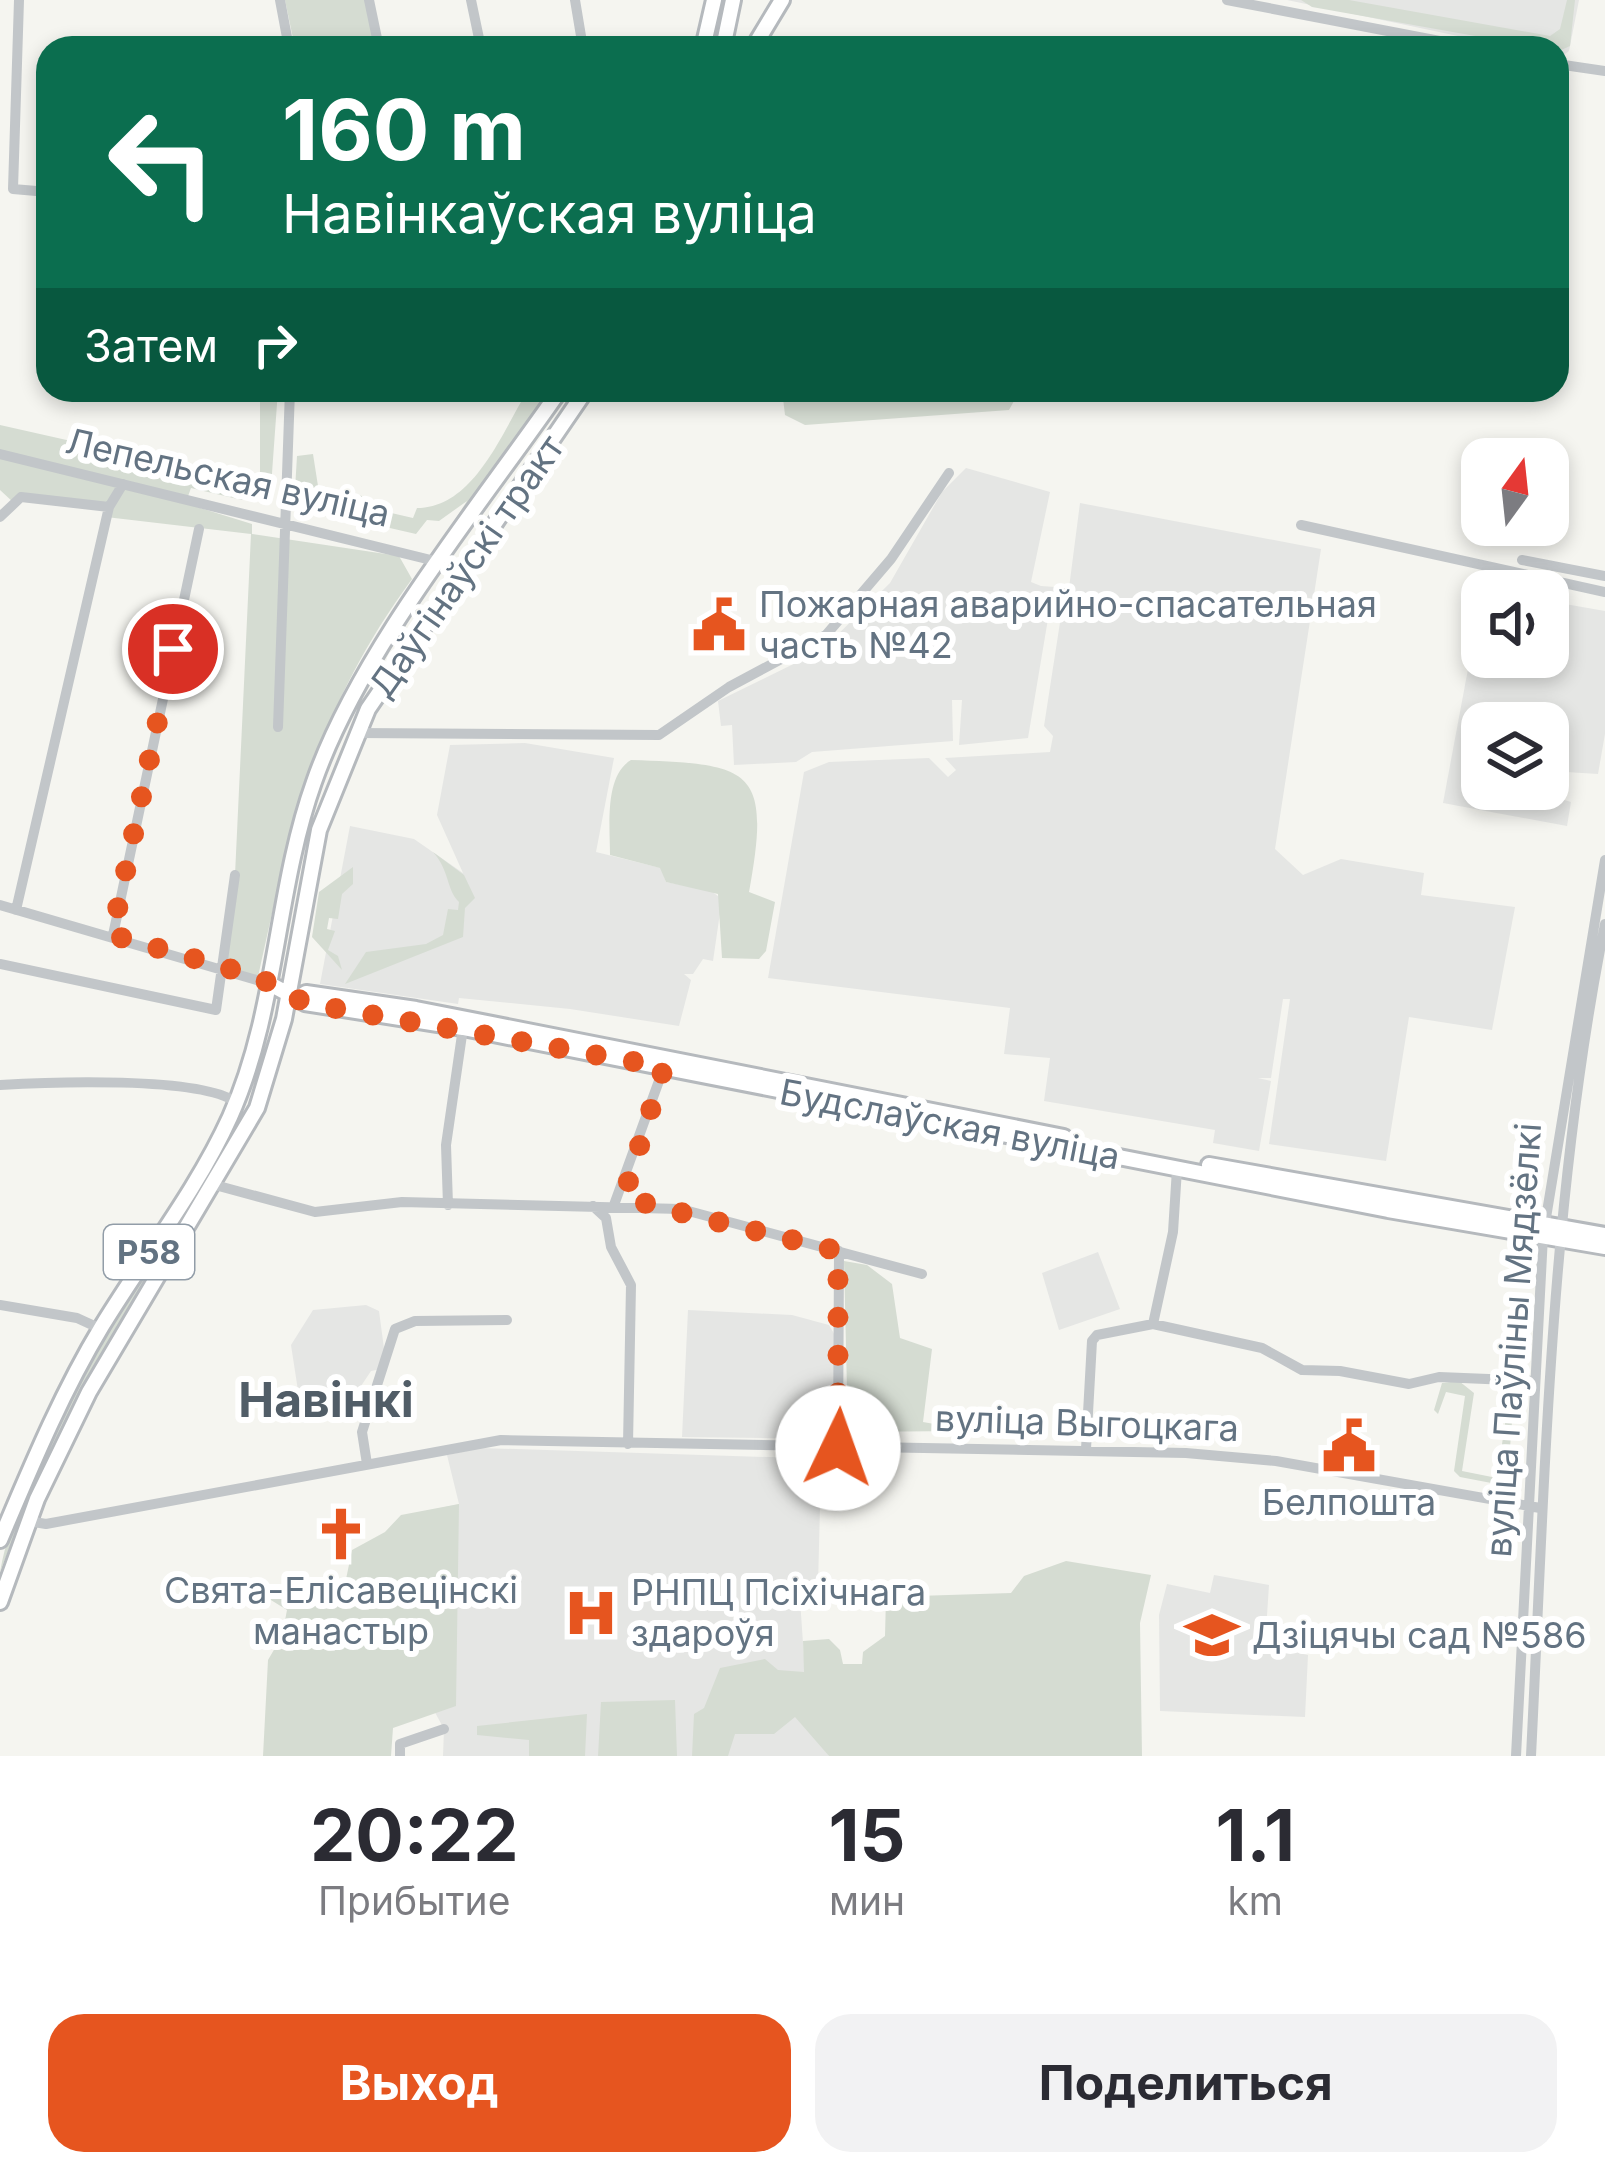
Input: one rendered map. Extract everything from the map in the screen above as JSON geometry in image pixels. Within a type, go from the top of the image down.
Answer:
[{"type":"main road","points":[[706,36],[714,0]]},
{"type":"main road","points":[[726,36],[734,0]]},
{"type":"main road","points":[[760,36],[782,0]]},
{"type":"main road","name":"Даўгінаўскі тракт","points":[[0,1540],[49,1424],[101,1329],[207,1160],[236,1102],[270,984],[292,865],[329,740],[377,654],[552,402]]},
{"type":"main road","name":"Даўгінаўскі тракт","points":[[0,1602],[28,1521],[97,1378],[257,1108],[293,996],[319,830],[356,733],[405,647],[578,402]]},
{"type":"main road","points":[[440,563],[459,575]]},
{"type":"main road","points":[[292,865],[313,869]]},
{"type":"main road","points":[[270,984],[293,996]]},
{"type":"main road","name":"Будслаўская вуліца","points":[[293,996],[306,993],[416,1009],[1552,1231],[1605,1246]]},
{"type":"main road","name":"Будслаўская вуліца","points":[[293,996],[1178,1169],[1552,1231],[1605,1235]]},
{"type":"street","points":[[19,0],[13,189],[36,191]]},
{"type":"street","points":[[280,0],[288,36]]},
{"type":"street","points":[[368,0],[376,36]]},
{"type":"street","points":[[471,0],[479,36]]},
{"type":"street","points":[[574,0],[582,36]]},
{"type":"street","points":[[1227,0],[1414,36]]},
{"type":"street","points":[[1569,67],[1605,75]]},
{"type":"street","points":[[278,727],[290,402]]},
{"type":"street","name":"Лепельская вуліца","points":[[0,454],[285,520],[440,563]]},
{"type":"street","points":[[356,733],[659,735],[729,687],[826,635],[891,559],[949,473]]},
{"type":"street","points":[[16,910],[109,506],[123,484]]},
{"type":"street","points":[[0,518],[21,497],[109,506]]},
{"type":"street","points":[[1301,525],[1605,592]]},
{"type":"street","points":[[112,935],[199,529]]},
{"type":"street","points":[[1522,560],[1605,576]]},
{"type":"street","name":"вуліца Паўліны Мядзёлкі","points":[[1531,1756],[1535,1381],[1605,860]]},
{"type":"street","points":[[0,964],[216,1010],[235,875]]},
{"type":"street","points":[[0,905],[270,984]]},
{"type":"street","name":"вуліца Паўліны Мядзёлкі","points":[[1516,1756],[1552,1231],[1605,924]]},
{"type":"street","points":[[448,1205],[446,1144],[463,1028]]},
{"type":"street","points":[[606,1218],[622,1191],[664,1067]]},
{"type":"street","points":[[0,1085],[109,1081],[217,1095],[236,1102]]},
{"type":"street","points":[[1153,1324],[1173,1232],[1178,1169]]},
{"type":"street","points":[[214,1185],[315,1211],[376,1203],[637,1204],[681,1209],[922,1274]]},
{"type":"street","points":[[622,1191],[637,1204]]},
{"type":"street","points":[[593,1206],[606,1218],[611,1247],[631,1285],[628,1444]]},
{"type":"street","points":[[838,1251],[838,1448]]},
{"type":"street","points":[[0,1305],[77,1318],[101,1329]]},
{"type":"street","points":[[367,1464],[362,1432],[395,1329],[415,1321],[507,1320]]},
{"type":"street","points":[[1086,1449],[1092,1341],[1104,1333],[1153,1324],[1262,1348],[1302,1370],[1340,1371],[1408,1384],[1439,1377],[1535,1381]]},
{"type":"street","name":"вуліца Выгоцкага","points":[[28,1521],[46,1524],[501,1440],[1086,1449],[1276,1461],[1534,1508]]},
{"type":"street","points":[[400,1756],[400,1744],[444,1729]]},
{"type":"shaded area","points":[[285,0],[365,0],[372,36],[292,36]]},
{"type":"shaded area","points":[[1287,0],[1579,0],[1569,51],[1569,36],[1458,36]]},
{"type":"shaded area","points":[[1301,0],[1349,0],[1550,36],[1475,36],[1312,7]]},
{"type":"shaded area","points":[[1567,0],[1575,0],[1570,46],[1569,36],[1550,36],[1560,29]]},
{"type":"shaded area","points":[[260,402],[277,402],[271,487],[242,500],[191,488],[187,499],[139,489],[252,524],[252,534],[399,556],[412,579],[379,627],[330,722],[296,817],[258,977],[220,967],[235,875],[251,534],[106,517],[109,507],[43,495],[14,503],[0,490],[0,425],[253,482],[260,473]]},
{"type":"shaded area","points":[[521,402],[542,402],[456,530],[451,526],[467,501],[439,521],[427,520],[416,534],[294,506],[297,456],[313,454],[318,486],[362,496],[361,506],[413,518],[417,508],[437,505],[470,482]]},
{"type":"shaded area","points":[[783,402],[1013,402],[1009,410],[805,425],[785,415]]},
{"type":"shaded area","points":[[966,468],[1050,492],[1031,582],[1041,586],[1069,588],[1080,503],[1321,549],[1275,849],[1303,875],[1341,859],[1424,873],[1421,895],[1515,907],[1492,1030],[1409,1017],[1386,1161],[1269,1144],[1290,999],[1283,999],[1271,1078],[1258,1078],[1271,1081],[1259,1151],[1213,1143],[1215,1130],[1044,1101],[1050,1058],[1004,1054],[1010,1008],[768,978],[804,772],[829,762],[929,758],[948,777],[956,770],[945,758],[1050,752],[1053,736],[1044,726],[1063,603],[1051,601],[1028,738],[959,745],[962,700],[952,700],[953,741],[812,752],[796,762],[734,765],[732,725],[721,726],[718,701],[822,650],[890,583],[942,492]]},
{"type":"shaded area","points":[[1569,605],[1605,611],[1605,734],[1598,774],[1569,772],[1569,702],[1462,702],[1466,678],[1569,678]]},
{"type":"shaded area","points":[[1461,707],[1461,806],[1443,803]]},
{"type":"shaded area","points":[[525,743],[614,758],[596,852],[661,868],[666,882],[711,891],[722,899],[713,961],[703,959],[693,974],[684,974],[691,980],[679,1026],[570,1009],[459,998],[458,1004],[320,984],[350,826],[414,839],[463,873],[437,815],[450,745]]},
{"type":"shaded area","points":[[631,760],[703,765],[744,781],[753,796],[757,819],[749,892],[775,902],[766,951],[759,959],[722,958],[718,894],[666,882],[660,868],[610,855],[612,790]]},
{"type":"shaded area","points":[[1569,801],[1571,802],[1567,826],[1481,810],[1569,810]]},
{"type":"shaded area","points":[[433,852],[464,875],[475,898],[465,908],[463,937],[345,984],[366,952],[426,944],[443,935],[448,909],[458,910],[459,902]]},
{"type":"shaded area","points":[[353,867],[353,884],[342,894],[338,919],[329,918],[327,929],[335,931],[328,950],[338,956],[342,970],[312,937],[319,892]]},
{"type":"shaded area","points":[[210,1166],[214,1169],[70,1415],[0,1572],[13,1522],[58,1417],[119,1309]]},
{"type":"shaded area","points":[[1098,1252],[1120,1309],[1059,1330],[1042,1273]]},
{"type":"shaded area","points":[[844,1261],[867,1265],[892,1284],[900,1338],[932,1349],[923,1422],[940,1425],[940,1419],[964,1425],[959,1431],[848,1432]]},
{"type":"shaded area","points":[[366,1305],[379,1311],[385,1356],[381,1369],[371,1371],[361,1386],[364,1414],[303,1423],[291,1345],[313,1310]]},
{"type":"shaded area","points":[[688,1310],[792,1315],[829,1325],[836,1337],[837,1439],[682,1437]]},
{"type":"shaded area","points":[[1459,1381],[1474,1393],[1462,1471],[1497,1478],[1510,1390],[1505,1389],[1515,1384],[1507,1486],[1460,1477],[1454,1471],[1465,1396],[1446,1392],[1438,1414],[1434,1410],[1442,1383]]},
{"type":"shaded area","name":"РНПЦ Псіхічнага здароўя","points":[[481,1448],[830,1459],[831,1507],[820,1507],[818,1585],[799,1585],[805,1672],[779,1672],[829,1756],[443,1756],[444,1729],[353,1561],[412,1514],[459,1504],[447,1455]]},
{"type":"shaded area","points":[[459,1504],[456,1706],[393,1728],[391,1756],[263,1756],[268,1660],[282,1636],[287,1610],[239,1580],[308,1595],[344,1589],[352,1550],[385,1532],[401,1515]]},
{"type":"shaded area","points":[[1066,1561],[1151,1575],[1140,1623],[1142,1756],[829,1756],[795,1717],[774,1734],[735,1734],[728,1756],[692,1756],[694,1714],[704,1708],[720,1668],[765,1659],[778,1670],[804,1672],[803,1641],[829,1639],[840,1650],[843,1664],[862,1664],[863,1652],[885,1636],[886,1597],[1011,1593],[1024,1576]]},
{"type":"shaded area","name":"Дзіцячы сад №586","points":[[1214,1575],[1269,1585],[1265,1646],[1308,1655],[1305,1717],[1160,1711],[1159,1615],[1167,1584],[1210,1593]]},
{"type":"shaded area","points":[[675,1700],[677,1756],[598,1756],[601,1702]]},
{"type":"shaded area","points":[[587,1714],[585,1756],[529,1756],[529,1740],[477,1735],[477,1726]]},
{"type":"place","name":"Пожарная аварийно-спасательная часть №42","points":[[719,625]]},
{"type":"place","name":"Белпошта","points":[[1349,1446]]},
{"type":"place","name":"Свята-Елісавецінскі манастыр","points":[[341,1534]]},
{"type":"place","name":"РНПЦ Псіхічнага здароўя","points":[[591,1613]]},
{"type":"place","name":"Дзіцячы сад №586","points":[[1212,1635]]},
{"type":"district","name":"Навінкі","points":[[326,1400]]},
{"type":"route","points":[[173,649],[112,935],[258,977],[305,1003],[664,1067],[624,1196],[637,1204],[681,1209],[838,1251],[842,1347],[838,1448]]}]
